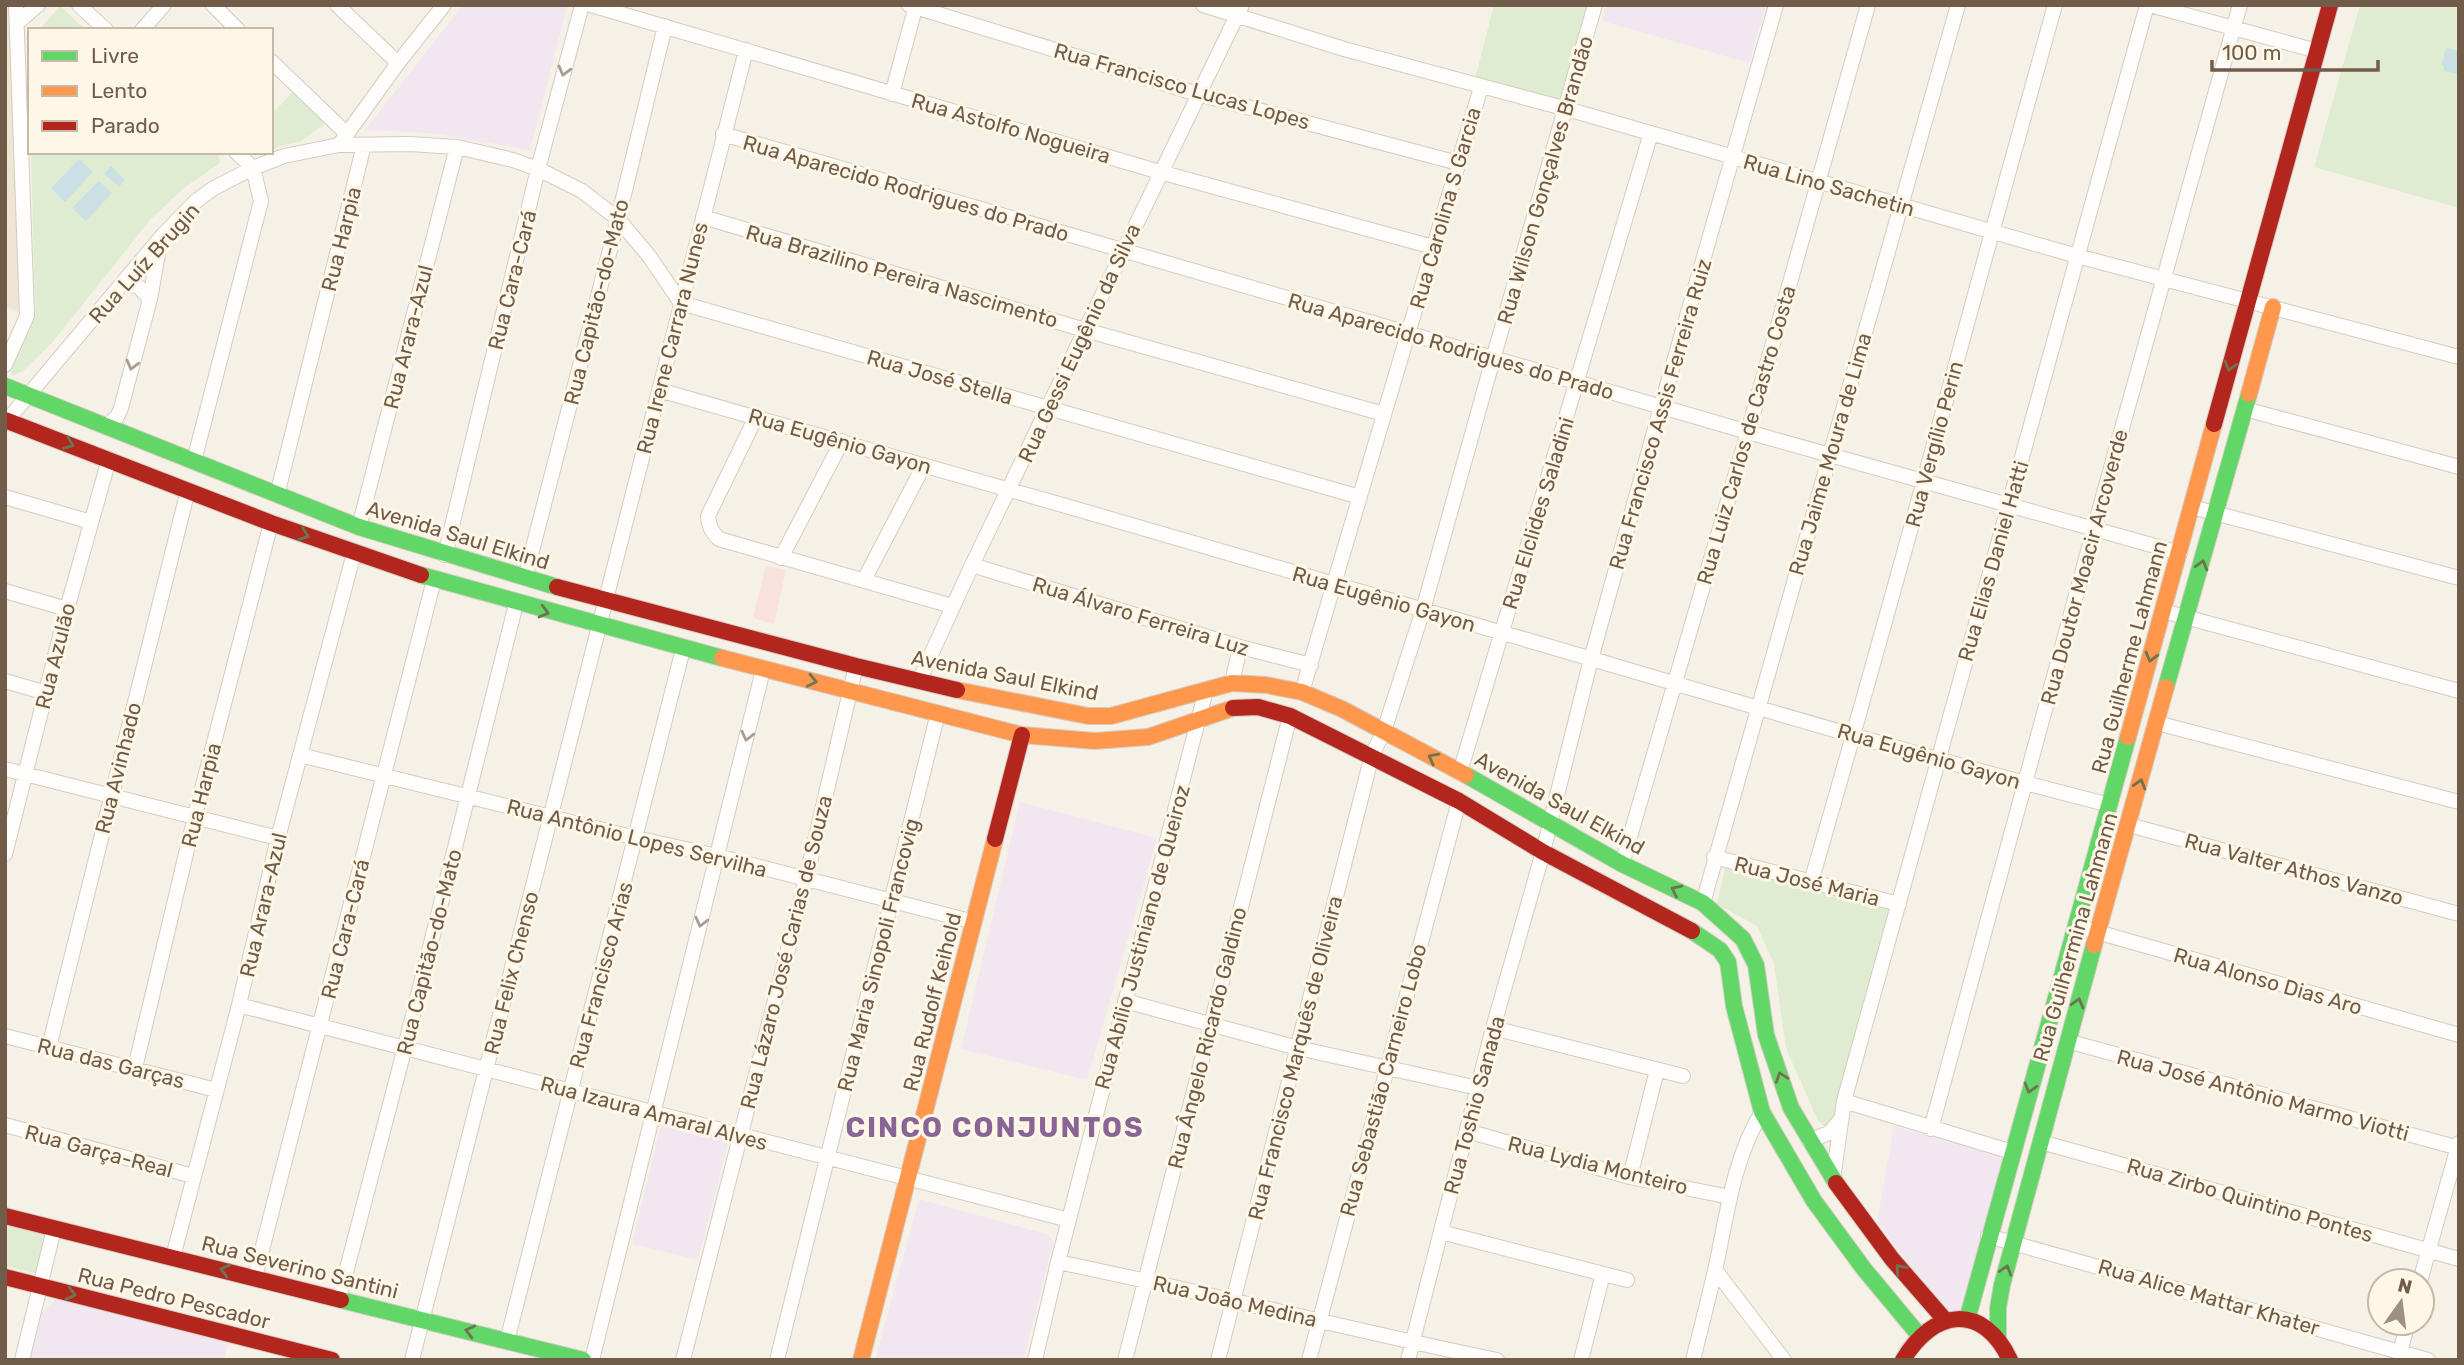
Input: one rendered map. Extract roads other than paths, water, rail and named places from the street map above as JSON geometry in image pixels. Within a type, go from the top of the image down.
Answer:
[{"type":"main road","name":"Rua Guilherme Lahmann","points":[[1967,1320],[1988,1236],[2110,805],[2330,5]]},
{"type":"main road","name":"Rua Guilhermina Lahmann","points":[[1998,1337],[1998,1308],[2002,1285],[2067,1041],[2273,307]]},
{"type":"main road","name":"Avenida Saul Elkind","points":[[5,386],[359,527],[445,555],[606,601],[856,666],[1088,716],[1111,716],[1232,683],[1266,685],[1302,692],[1342,709],[1622,864],[1703,903],[1743,939],[1756,965],[1766,1035],[1791,1108],[1833,1179],[1892,1259],[1945,1320]]},
{"type":"main road","points":[[6,421],[271,523],[434,580],[682,649],[1022,735],[1095,741],[1148,737],[1234,708],[1258,707],[1290,716],[1372,755],[1459,801],[1543,852],[1708,940],[1720,950],[1728,962],[1734,998],[1762,1112],[1814,1201],[1864,1269],[1918,1334]]},
{"type":"main road","name":"Rua Rudolf Keihold","points":[[861,1360],[1022,735]]},
{"type":"main road","points":[[1734,998],[1760,992]]},
{"type":"main road","name":"Rua Severino Santini","points":[[5,1216],[583,1360]]},
{"type":"main road","name":"Rua Pedro Pescador","points":[[5,1277],[332,1360]]},
{"type":"main road","points":[[1903,1360],[1908,1347],[1918,1334],[1945,1320],[1967,1320],[1984,1326],[1998,1337],[2013,1357]]},
{"type":"street","points":[[5,365],[9,348],[27,316],[16,5]]},
{"type":"street","points":[[17,23],[38,5]]},
{"type":"street","points":[[79,5],[104,28]]},
{"type":"street","points":[[144,28],[164,5]]},
{"type":"street","points":[[213,5],[237,28]]},
{"type":"street","points":[[337,5],[398,63]]},
{"type":"street","points":[[273,63],[342,139],[444,5]]},
{"type":"street","name":"Rua Cara-Cará","points":[[445,555],[538,169],[582,5]]},
{"type":"street","name":"Rua Astolfo Nogueira","points":[[591,5],[1160,172],[1433,247]]},
{"type":"street","name":"Rua Lino Sachetin","points":[[1203,5],[1239,10],[1344,49],[1567,109],[2077,256],[2459,357]]},
{"type":"street","name":"Rua Wilson Gonçalves Brandão","points":[[1372,755],[1384,731],[1423,610],[1595,5]]},
{"type":"street","name":"Rua Francisco Assis Ferreira Ruiz","points":[[1548,824],[1661,407],[1776,5]]},
{"type":"street","name":"Rua Luiz Carlos de Castro Costa","points":[[1622,864],[1748,432],[1868,5]]},
{"type":"street","name":"Rua Jaime Moura de Lima","points":[[1703,903],[1958,5]]},
{"type":"street","name":"Rua Vergílio Perin","points":[[1811,882],[1925,482],[2054,5]]},
{"type":"street","points":[[2148,5],[2317,51]]},
{"type":"street","name":"Rua Elias Daniel Hatti","points":[[1833,1179],[1844,1101],[2148,5]]},
{"type":"street","name":"Rua Doutor Moacir Arcoverde","points":[[1931,1129],[2240,5]]},
{"type":"street","points":[[892,94],[913,6]]},
{"type":"street","name":"Rua Francisco Lucas Lopes","points":[[913,6],[1198,94],[1458,163]]},
{"type":"street","name":"Rua Gessi Eugênio da Silva","points":[[919,681],[952,606],[1239,10]]},
{"type":"street","name":"Rua Capitão-do-Mato","points":[[526,578],[618,219],[664,26]]},
{"type":"street","name":"Rua Irene Carrara Nunes","points":[[599,627],[746,50]]},
{"type":"street","name":"Rua Carolina S Garcia","points":[[1302,692],[1480,87]]},
{"type":"street","name":"Rua Elclides Saladini","points":[[1460,772],[1651,133]]},
{"type":"street","name":"Rua Aparecido Rodrigues do Prado","points":[[723,134],[1830,456],[2180,552]]},
{"type":"street","name":"Rua Luíz Brugin","points":[[6,421],[29,397],[162,236],[196,201],[214,188],[253,168],[342,139],[364,145],[457,147],[513,160],[538,169],[582,191],[618,219],[649,256],[681,303]]},
{"type":"street","name":"Rua Harpia","points":[[277,495],[364,145]]},
{"type":"street","name":"Rua Arara-Azul","points":[[359,527],[457,147]]},
{"type":"street","points":[[194,461],[261,201],[253,168],[238,154]]},
{"type":"street","name":"Rua Brazilino Pereira Nascimento","points":[[703,217],[1085,330],[1384,414]]},
{"type":"street","points":[[104,427],[114,421],[121,408],[162,236]]},
{"type":"street","points":[[123,283],[139,287],[149,299]]},
{"type":"street","name":"Rua José Stella","points":[[681,303],[1360,497]]},
{"type":"street","name":"Rua Eugênio Gayon","points":[[659,390],[1010,489],[1757,708],[2110,805]]},
{"type":"street","points":[[2245,409],[2459,467]]},
{"type":"street","points":[[756,417],[708,516],[709,525],[719,539],[952,606]]},
{"type":"street","points":[[781,558],[842,442]]},
{"type":"street","name":"Rua Azulão","points":[[5,854],[67,609],[109,459]]},
{"type":"street","points":[[864,580],[924,465]]},
{"type":"street","name":"Rua Avinhado","points":[[49,1047],[188,490]]},
{"type":"street","points":[[5,497],[91,522]]},
{"type":"street","points":[[2192,507],[2459,579]]},
{"type":"street","name":"Rua Harpia","points":[[135,1068],[195,816],[271,523]]},
{"type":"street","name":"Rua Arara-Azul","points":[[173,1257],[239,1005],[278,838],[354,553]]},
{"type":"street","name":"Rua Álvaro Ferreira Luz","points":[[972,565],[1240,647],[1311,665]]},
{"type":"street","name":"Rua Cara-Cará","points":[[255,1277],[434,580]]},
{"type":"street","points":[[5,591],[67,609]]},
{"type":"street","name":"Rua Capitão-do-Mato","points":[[339,1298],[516,604]]},
{"type":"street","points":[[2163,611],[2459,691]]},
{"type":"street","name":"Rua Felix Chenso","points":[[412,1360],[599,627]]},
{"type":"street","points":[[1232,683],[1240,647]]},
{"type":"street","name":"Rua Francisco Arias","points":[[507,1341],[682,649]]},
{"type":"street","name":"Rua Lázaro José Carias de Souza","points":[[683,1360],[806,879],[856,666]]},
{"type":"street","points":[[592,1360],[763,670]]},
{"type":"street","points":[[5,681],[46,692]]},
{"type":"street","name":"Rua Abílio Justiniano de Queiroz","points":[[1035,1360],[1206,690]]},
{"type":"street","name":"Rua Maria Sinopoli Francovig","points":[[777,1360],[938,713]]},
{"type":"street","name":"Rua Ângelo Ricardo Galdino","points":[[1125,1360],[1290,716]]},
{"type":"street","points":[[2157,723],[2459,802]]},
{"type":"street","name":"Rua Antônio Lopes Servilha","points":[[300,755],[717,856],[974,922]]},
{"type":"street","name":"Rua Francisco Marquês de Oliveira","points":[[1218,1360],[1372,755]]},
{"type":"street","points":[[5,769],[278,838]]},
{"type":"street","name":"Rua Sebastião Carneiro Lobo","points":[[1309,1360],[1459,801]]},
{"type":"street","name":"Rua Toshio Sanada","points":[[1408,1360],[1493,1028],[1543,852],[1548,824]]},
{"type":"street","name":"Rua Valter Athos Vanzo","points":[[2129,824],[2459,914]]},
{"type":"street","name":"Rua José Maria","points":[[1714,857],[1899,904]]},
{"type":"street","name":"Rua Alonso Dias Aro","points":[[2076,927],[2459,1035]]},
{"type":"street","points":[[1125,1001],[1298,1048],[1478,1088]]},
{"type":"street","name":"Rua Izaura Amaral Alves","points":[[239,1005],[1069,1220]]},
{"type":"street","points":[[1493,1028],[1683,1076]]},
{"type":"street","name":"Rua das Garças","points":[[5,1036],[216,1090]]},
{"type":"street","name":"Rua José Antônio Marmo Viotti","points":[[2067,1041],[2458,1146]]},
{"type":"street","points":[[1630,1177],[1657,1070]]},
{"type":"street","points":[[1844,1101],[2012,1152]]},
{"type":"street","points":[[1693,1360],[1730,1197],[1747,1138],[1762,1112]]},
{"type":"street","points":[[1810,1141],[1829,1133],[1842,1118]]},
{"type":"street","name":"Rua Garça-Real","points":[[5,1125],[193,1176]]},
{"type":"street","name":"Rua Lydia Monteiro","points":[[1467,1131],[1630,1177],[1730,1197]]},
{"type":"street","name":"Rua Zirbo Quintino Pontes","points":[[2041,1142],[2459,1259]]},
{"type":"street","points":[[2424,1267],[2458,1146]]},
{"type":"street","points":[[22,1360],[54,1229]]},
{"type":"street","points":[[1441,1232],[1627,1280]]},
{"type":"street","name":"Rua Alice Mattar Khater","points":[[1988,1236],[2428,1360]]},
{"type":"street","name":"Rua João Medina","points":[[1058,1262],[1497,1360]]},
{"type":"street","points":[[1715,1270],[1784,1360]]},
{"type":"street","points":[[1581,1360],[1603,1274]]},
{"type":"street","points":[[2400,1352],[2404,1337]]},
{"type":"district","name":"CINCO CONJUNTOS","points":[[995,1127]]}]
